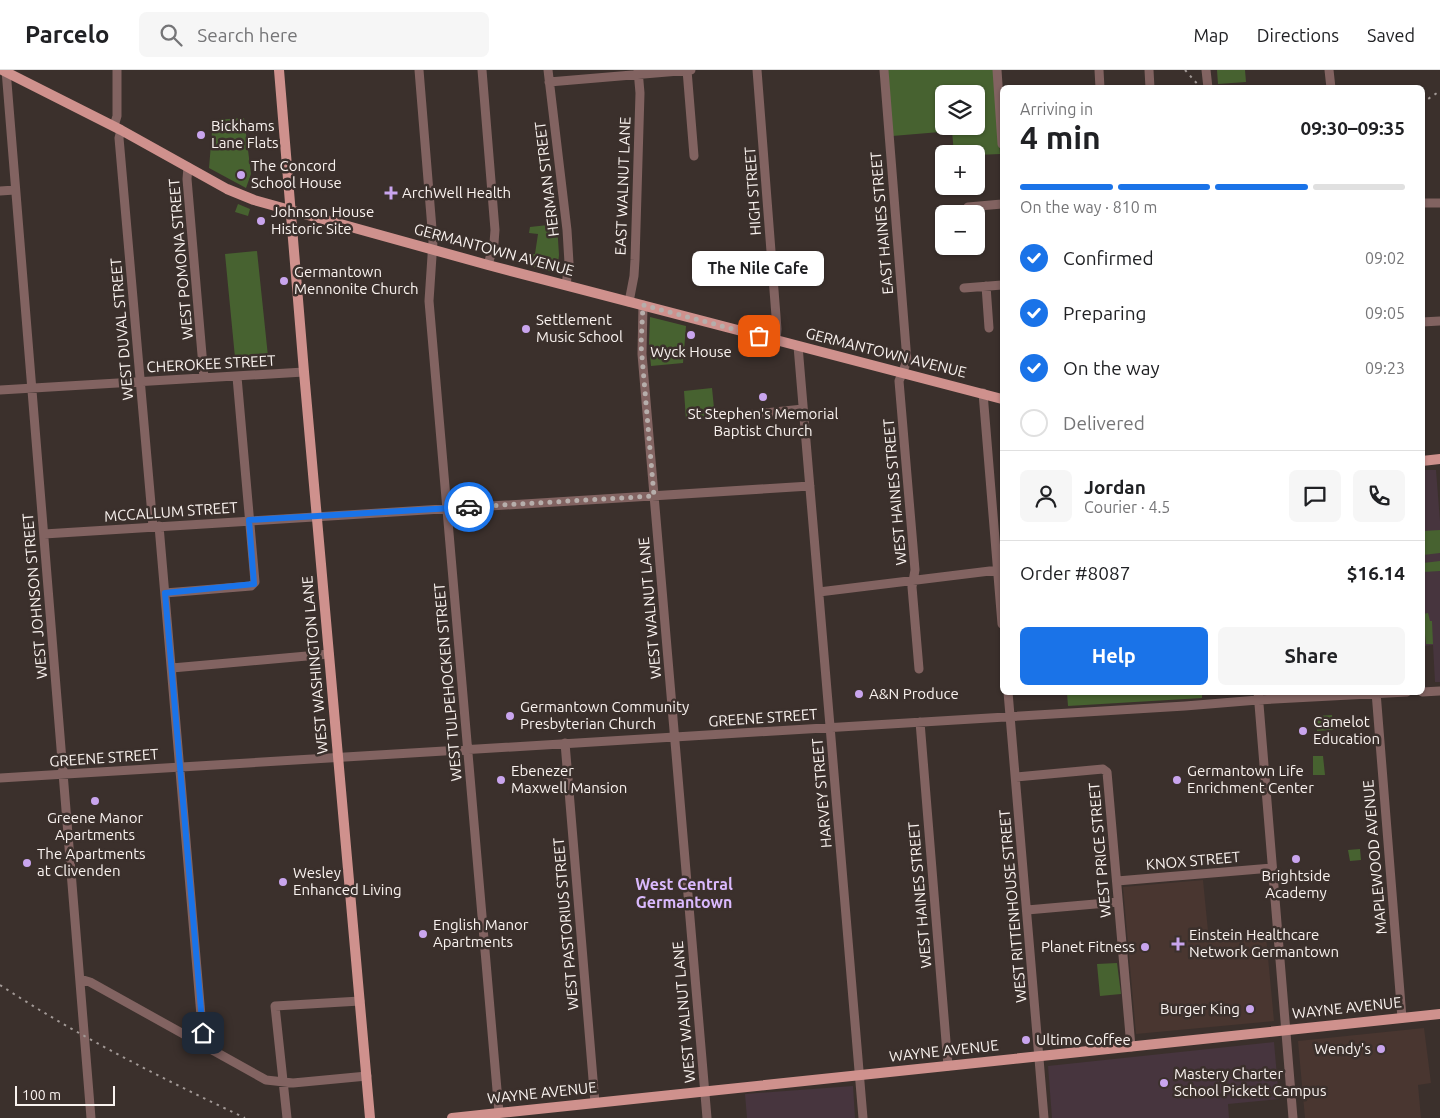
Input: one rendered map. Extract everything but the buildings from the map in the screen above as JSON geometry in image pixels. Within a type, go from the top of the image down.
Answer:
[{"type":"main road","name":"WEST WASHINGTON LANE","points":[[279,70],[316,516],[370,1118]]},
{"type":"main road","name":"GERMANTOWN AVENUE","points":[[5,71],[118,128],[239,194],[488,265],[1000,398]]},
{"type":"main road","points":[[1425,461],[1440,460]]},
{"type":"main road","name":"WAYNE AVENUE","points":[[452,1118],[1440,1014]]},
{"type":"street","name":"WEST DUVAL STREET","points":[[117,70],[118,128],[141,382],[172,668],[202,1045]]},
{"type":"street","name":"WEST TULPEHOCKEN STREET","points":[[419,70],[434,250],[429,301],[499,1113]]},
{"type":"street","points":[[482,70],[495,230],[494,243],[488,265]]},
{"type":"street","name":"HERMAN STREET","points":[[548,70],[567,230],[569,263],[566,285]]},
{"type":"street","points":[[687,70],[694,156]]},
{"type":"street","points":[[549,82],[638,72],[691,70]]},
{"type":"street","name":"HIGH STREET","points":[[758,70],[777,330],[776,340]]},
{"type":"street","name":"EAST HAINES STREET","points":[[884,70],[907,361],[902,372]]},
{"type":"street","points":[[997,70],[1000,114]]},
{"type":"street","points":[[1099,70],[1100,85]]},
{"type":"street","points":[[1149,70],[1150,85]]},
{"type":"street","points":[[1206,70],[1208,85]]},
{"type":"street","points":[[1329,70],[1331,85]]},
{"type":"street","name":"WEST JOHNSON STREET","points":[[5,71],[91,1118]]},
{"type":"street","name":"EAST WALNUT LANE","points":[[629,302],[635,266],[640,93],[638,72]]},
{"type":"street","name":"WEST POMONA STREET","points":[[188,167],[187,179],[204,378]]},
{"type":"street","points":[[0,191],[15,190]]},
{"type":"street","points":[[1425,203],[1440,203]]},
{"type":"street","points":[[985,206],[1000,204]]},
{"type":"street","points":[[964,288],[1000,285]]},
{"type":"street","points":[[986,286],[989,328]]},
{"type":"street","name":"WEST WALNUT LANE","points":[[643,305],[641,345],[707,1118]]},
{"type":"street","points":[[1425,322],[1440,321]]},
{"type":"street","name":"HARVEY STREET","points":[[798,346],[863,1118]]},
{"type":"street","name":"CHEROKEE STREET","points":[[0,390],[304,372]]},
{"type":"street","name":"WEST HAINES STREET","points":[[902,372],[900,382],[915,570],[912,587],[919,669]]},
{"type":"street","points":[[165,593],[254,584],[237,377]]},
{"type":"street","points":[[983,393],[1000,597]]},
{"type":"street","points":[[745,415],[803,409]]},
{"type":"street","name":"MCCALLUM STREET","points":[[44,534],[810,486]]},
{"type":"street","points":[[819,592],[998,570]]},
{"type":"street","points":[[172,668],[329,654]]},
{"type":"street","points":[[1425,692],[1440,690]]},
{"type":"street","name":"WEST RITTENHOUSE STREET","points":[[1008,695],[1044,1118]]},
{"type":"street","name":"GREENE STREET","points":[[0,778],[920,722],[1290,695]]},
{"type":"street","name":"MAPLEWOOD AVENUE","points":[[1376,695],[1402,1018]]},
{"type":"street","points":[[1258,696],[1293,1118]]},
{"type":"street","name":"WEST HAINES STREET","points":[[920,722],[948,1066]]},
{"type":"street","name":"WEST PASTORIUS STREET","points":[[565,743],[595,1103]]},
{"type":"street","name":"WEST PRICE STREET","points":[[1016,777],[1106,770],[1131,1047]]},
{"type":"street","name":"KNOX STREET","points":[[1117,882],[1272,868]]},
{"type":"street","points":[[1027,910],[1118,902]]},
{"type":"street","points":[[80,979],[90,982],[266,1080],[284,1083],[367,1076]]},
{"type":"street","points":[[287,1118],[275,1006],[360,1001]]},
{"type":"shaded area","points":[[1425,470],[1436,470],[1440,521],[1440,682],[1435,682],[1433,645],[1425,646]]},
{"type":"shaded area","points":[[1203,880],[1209,941],[1266,936],[1274,1021],[1136,1034],[1123,887]]},
{"type":"shaded area","points":[[1424,1028],[1431,1083],[1418,1085],[1421,1118],[1305,1118],[1298,1041]]},
{"type":"shaded area","name":"Mastery Charter School Pickett Campus","points":[[1274,1042],[1279,1099],[1228,1104],[1229,1118],[1052,1118],[1048,1066]]},
{"type":"shaded area","points":[[853,1086],[855,1118],[747,1118],[745,1094]]},
{"type":"green space","points":[[888,70],[994,70],[1000,154],[985,155],[985,145],[953,145],[952,135],[985,135],[985,85],[935,85],[935,132],[892,136]]},
{"type":"green space","points":[[1217,70],[1245,70],[1246,82],[1218,84]]},
{"type":"green space","points":[[244,118],[251,174],[246,188],[209,168],[213,120]]},
{"type":"green space","points":[[238,204],[250,209],[248,216],[235,212]]},
{"type":"green space","points":[[557,224],[559,255],[557,273],[529,266],[532,254],[535,254],[538,234],[529,233],[530,227]]},
{"type":"green space","points":[[257,251],[269,366],[236,368],[225,254]]},
{"type":"green space","points":[[650,317],[686,326],[683,363],[651,366],[649,344]]},
{"type":"green space","points":[[712,388],[715,418],[686,420],[684,391]]},
{"type":"green space","points":[[1440,530],[1440,553],[1425,555],[1425,531]]},
{"type":"green space","points":[[1440,561],[1440,571],[1425,572],[1425,563]]},
{"type":"green space","points":[[1428,613],[1430,621],[1432,621],[1433,644],[1426,644],[1425,614]]},
{"type":"green space","points":[[1067,695],[1202,695],[1202,698],[1068,706]]},
{"type":"green space","points":[[1332,715],[1333,730],[1317,731],[1316,716]]},
{"type":"green space","points":[[1313,756],[1323,756],[1325,775],[1313,775]]},
{"type":"green space","points":[[1360,849],[1361,860],[1350,861],[1348,850]]},
{"type":"green space","points":[[1117,963],[1121,994],[1100,996],[1097,964]]},
{"type":"railway","points":[[1185,70],[1198,85]]},
{"type":"railway","points":[[1425,101],[1440,91]]},
{"type":"railway","points":[[0,985],[59,1022],[120,1056],[245,1118]]},
{"type":"way so far","points":[[469,507],[654,496],[641,345],[643,305],[759,336]]},
{"type":"place","name":"Bickhams Lane Flats","points":[[201,135]]},
{"type":"place","name":"The Concord School House","points":[[241,175]]},
{"type":"place","name":"ArchWell Health","points":[[391,193]]},
{"type":"place","name":"Johnson House Historic Site","points":[[261,221]]},
{"type":"place","name":"Germantown Mennonite Church","points":[[284,281]]},
{"type":"place","name":"Settlement Music School","points":[[526,329]]},
{"type":"place","name":"Wyck House","points":[[691,335]]},
{"type":"place","name":"The Nile Cafe","points":[[759,336]]},
{"type":"place","name":"St Stephen's Memorial Baptist Church","points":[[763,397]]},
{"type":"place","name":"A&N Produce","points":[[859,694]]},
{"type":"place","name":"Germantown Community Presbyterian Church","points":[[510,716]]},
{"type":"place","name":"Camelot Education","points":[[1303,731]]},
{"type":"place","name":"Ebenezer Maxwell Mansion","points":[[501,780]]},
{"type":"place","name":"Germantown Life Enrichment Center","points":[[1177,780]]},
{"type":"place","name":"Greene Manor Apartments","points":[[95,801]]},
{"type":"place","name":"Brightside Academy","points":[[1296,859]]},
{"type":"place","name":"The Apartments at Clivenden","points":[[27,863]]},
{"type":"place","name":"Wesley Enhanced Living","points":[[283,882]]},
{"type":"place","name":"English Manor Apartments","points":[[423,934]]},
{"type":"place","name":"Einstein Healthcare Network Germantown","points":[[1178,944]]},
{"type":"place","name":"Planet Fitness","points":[[1145,947]]},
{"type":"place","name":"Burger King","points":[[1250,1009]]},
{"type":"place","name":"Ultimo Coffee","points":[[1026,1040]]},
{"type":"place","name":"Wendy's","points":[[1381,1049]]},
{"type":"place","name":"Mastery Charter School Pickett Campus","points":[[1164,1083]]},
{"type":"district","name":"West Central Germantown","points":[[684,893]]},
{"type":"route","points":[[203,1033],[165,593],[251,586],[254,584],[249,520],[469,507]]}]
